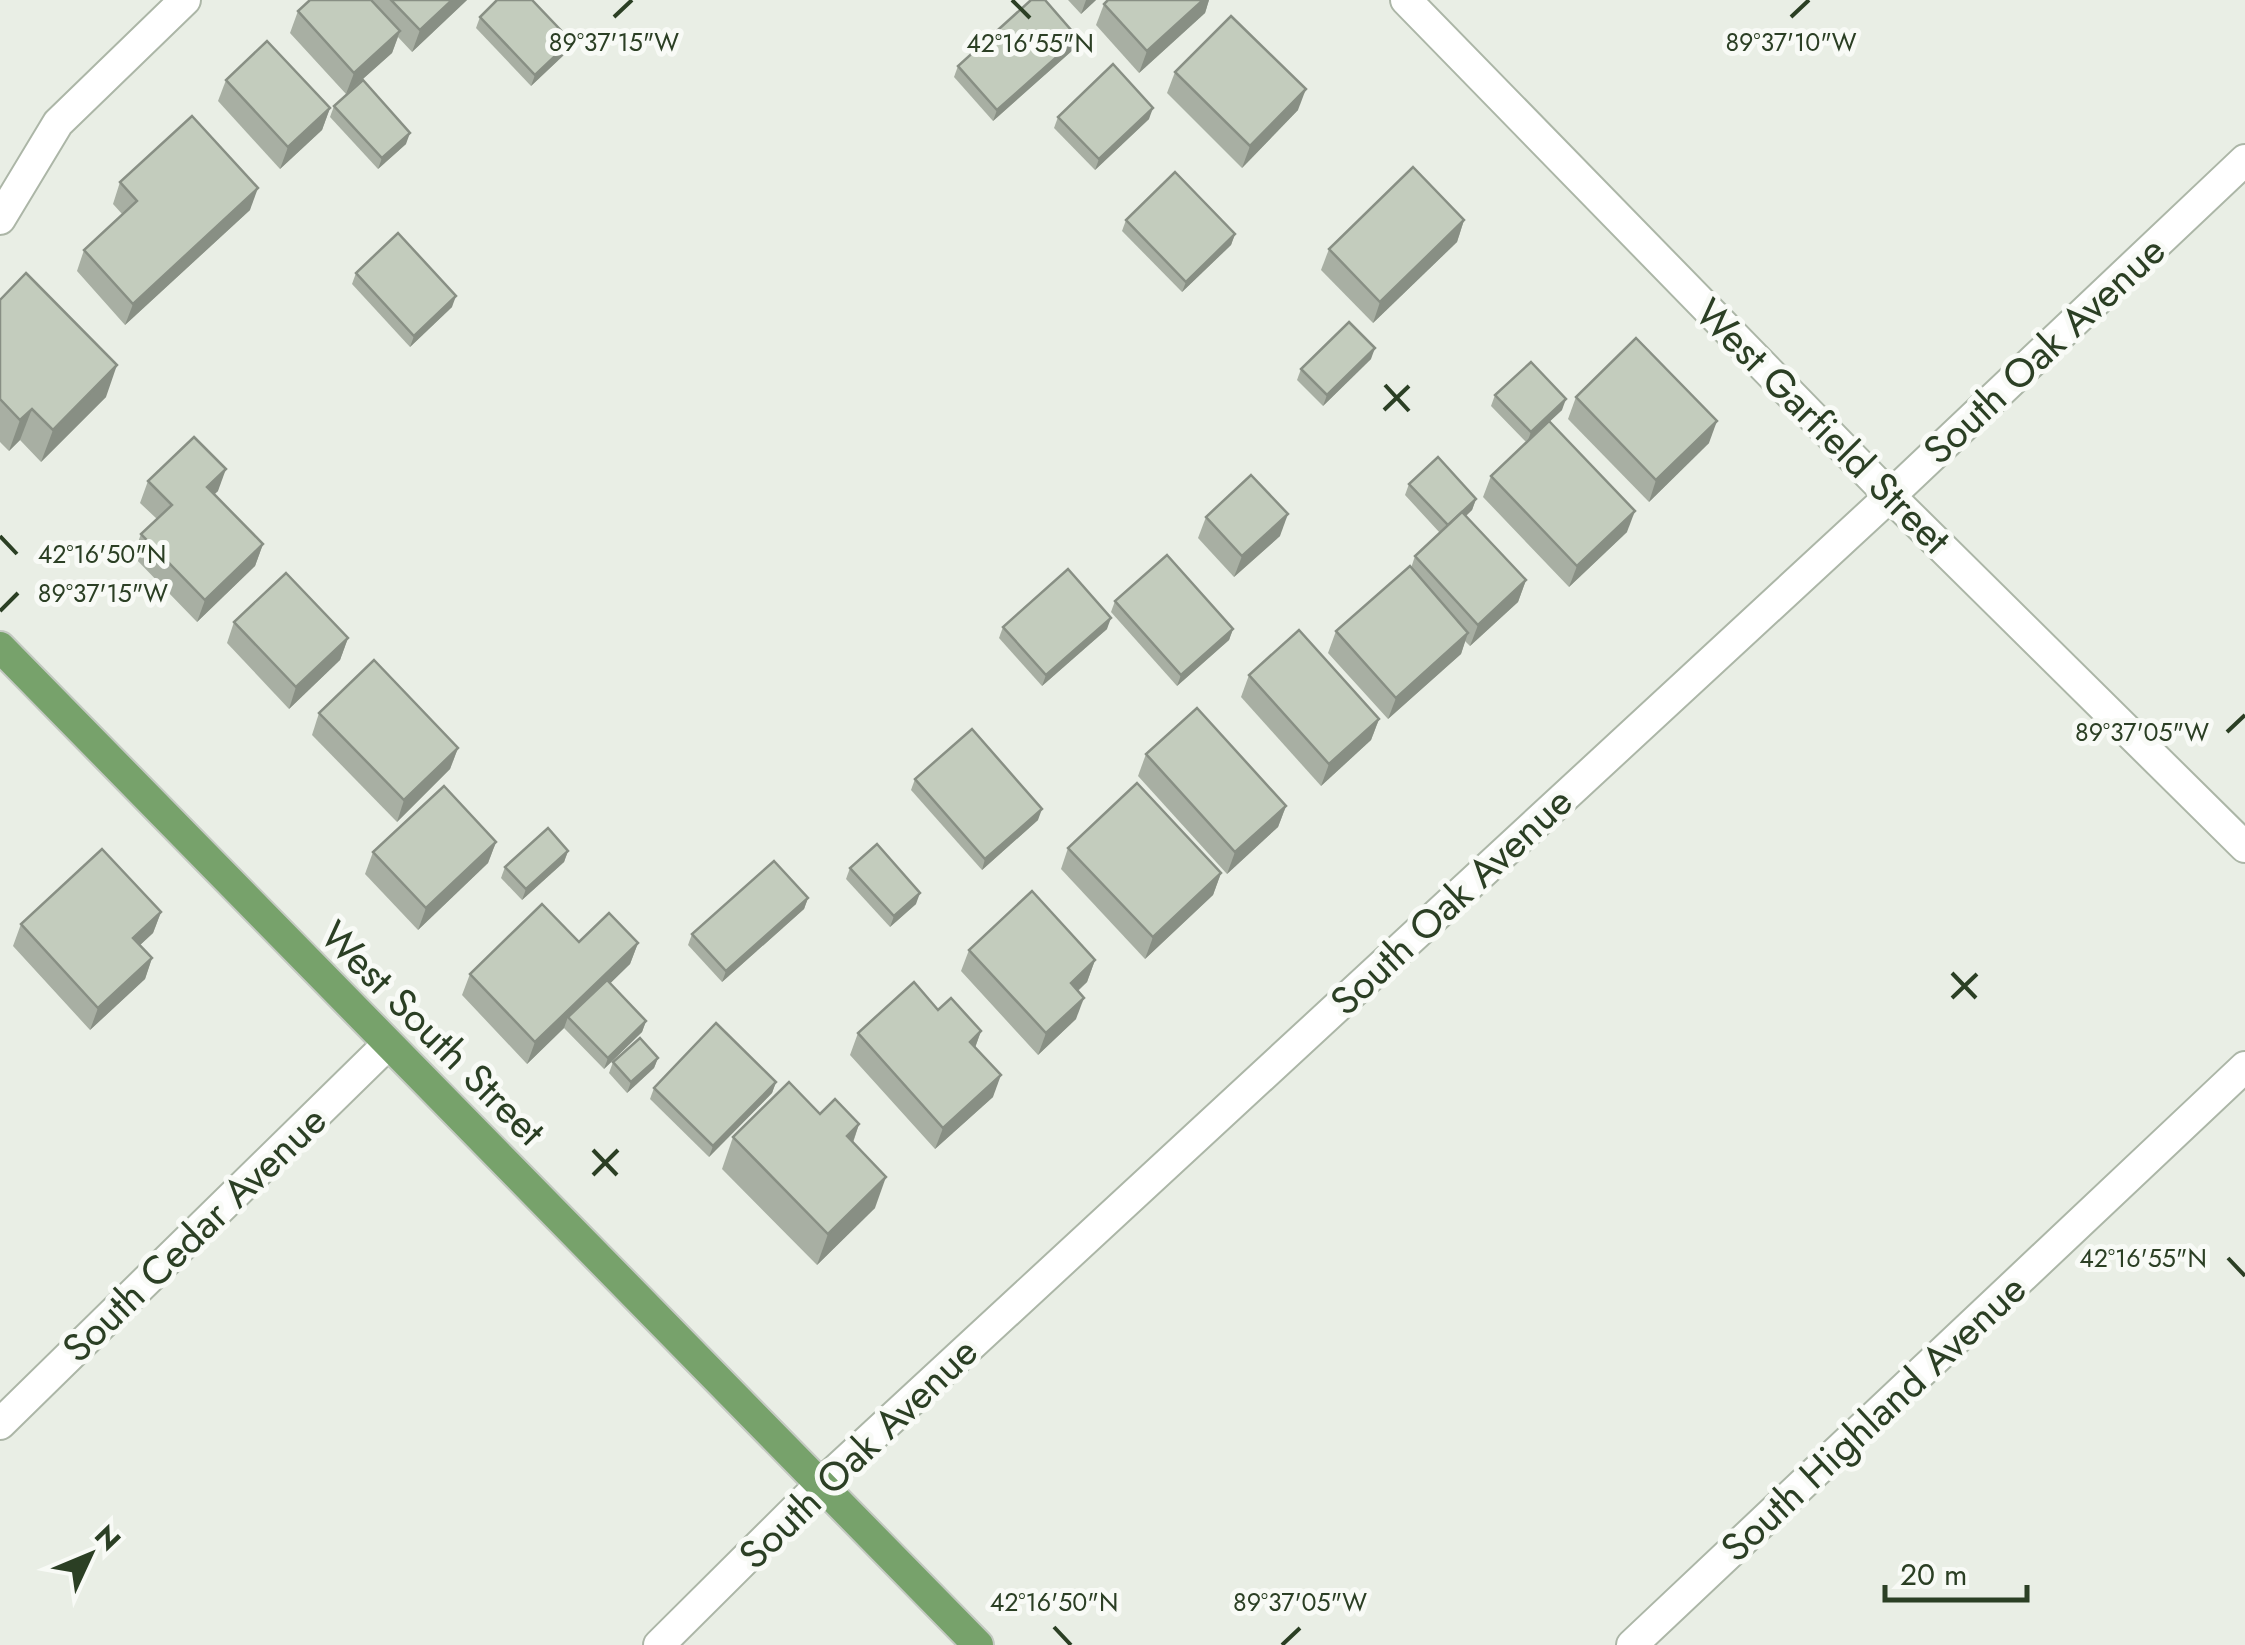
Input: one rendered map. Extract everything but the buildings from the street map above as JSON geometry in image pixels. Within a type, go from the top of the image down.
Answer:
[{"type":"main road","name":"West South Street","points":[[3,654],[978,1645]]},
{"type":"street","points":[[0,219],[58,123],[185,0]]},
{"type":"street","name":"West Garfield Street","points":[[1406,0],[1890,496],[2245,848]]},
{"type":"street","name":"South Oak Avenue","points":[[659,1645],[821,1484],[1890,496],[2245,160]]},
{"type":"street","name":"South Cedar Avenue","points":[[0,1424],[388,1045]]},
{"type":"street","name":"South Highland Avenue","points":[[1632,1645],[2245,1068]]}]
